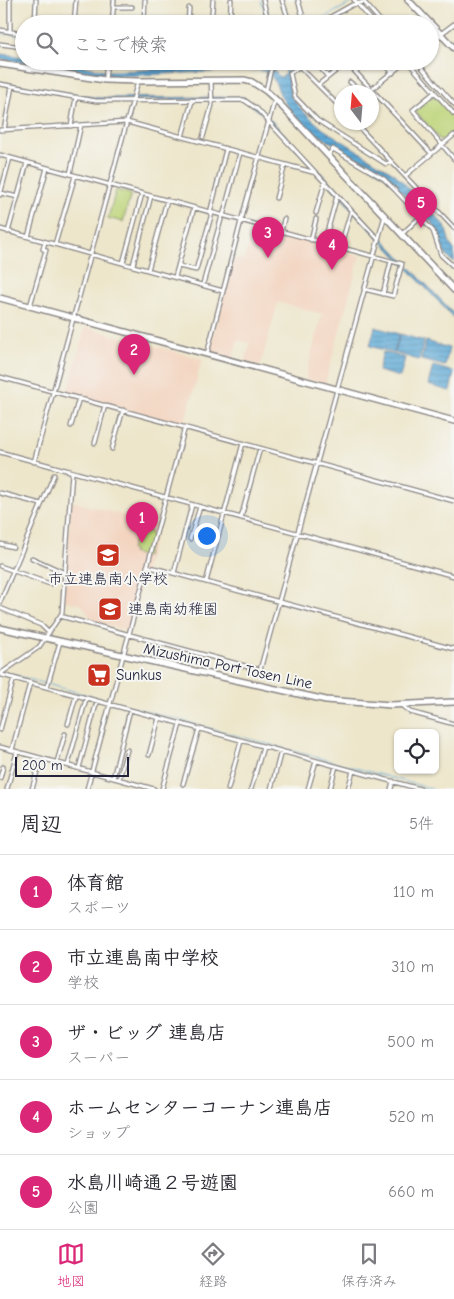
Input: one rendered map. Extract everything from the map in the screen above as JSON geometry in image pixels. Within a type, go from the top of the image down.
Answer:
[{"type":"street","points":[[10,0],[10,32]]},
{"type":"street","points":[[35,15],[36,0]]},
{"type":"street","points":[[75,15],[76,0]]},
{"type":"street","points":[[112,15],[114,0]]},
{"type":"street","points":[[145,15],[146,0]]},
{"type":"street","points":[[212,15],[213,0]]},
{"type":"street","points":[[230,15],[231,0]]},
{"type":"street","points":[[263,0],[267,15]]},
{"type":"street","points":[[282,0],[287,15]]},
{"type":"street","points":[[408,0],[423,15]]},
{"type":"street","points":[[300,1],[303,15]]},
{"type":"street","points":[[357,2],[368,15]]},
{"type":"street","points":[[334,15],[357,2],[364,2],[375,15]]},
{"type":"street","points":[[113,6],[132,7]]},
{"type":"street","points":[[189,8],[189,15]]},
{"type":"street","points":[[0,24],[0,30],[15,33]]},
{"type":"street","points":[[454,24],[441,34],[454,48]]},
{"type":"street","points":[[0,44],[15,46]]},
{"type":"street","points":[[0,64],[15,66]]},
{"type":"street","points":[[42,70],[105,79],[138,81],[244,80],[252,82],[276,100],[454,290]]},
{"type":"street","points":[[105,79],[106,70]]},
{"type":"street","points":[[266,91],[270,70]]},
{"type":"street","points":[[294,70],[290,73],[294,95],[300,103],[327,128],[386,164],[392,162]]},
{"type":"street","points":[[304,70],[334,101]]},
{"type":"street","points":[[323,70],[328,76]]},
{"type":"street","points":[[318,85],[336,70]]},
{"type":"street","points":[[353,70],[365,85]]},
{"type":"street","points":[[377,85],[396,70]]},
{"type":"street","points":[[415,70],[454,114]]},
{"type":"street","points":[[424,70],[454,104]]},
{"type":"street","points":[[203,137],[212,105],[211,80]]},
{"type":"street","points":[[34,462],[138,81]]},
{"type":"street","points":[[350,82],[353,85]]},
{"type":"street","points":[[0,84],[105,101],[133,99],[244,100],[269,120],[337,196],[378,237]]},
{"type":"street","points":[[12,86],[2,130],[127,122],[316,173]]},
{"type":"street","points":[[435,92],[413,110],[454,159]]},
{"type":"street","points":[[71,126],[76,97]]},
{"type":"street","points":[[207,354],[241,221],[276,100]]},
{"type":"street","points":[[379,100],[431,154]]},
{"type":"street","points":[[182,137],[192,101]]},
{"type":"street","points":[[70,174],[81,125]]},
{"type":"street","points":[[362,130],[454,228]]},
{"type":"street","points":[[405,176],[454,134]]},
{"type":"street","points":[[178,266],[196,270],[226,149]]},
{"type":"street","points":[[328,155],[333,149],[384,180],[434,231],[441,255],[454,267]]},
{"type":"street","points":[[203,284],[240,153]]},
{"type":"street","points":[[0,155],[402,264],[393,296],[364,289]]},
{"type":"street","points":[[10,158],[0,194],[18,197]]},
{"type":"street","points":[[8,232],[27,163]]},
{"type":"street","points":[[276,198],[285,165]]},
{"type":"street","points":[[28,237],[47,168]]},
{"type":"street","points":[[55,244],[75,176]]},
{"type":"street","points":[[316,213],[324,182]]},
{"type":"street","points":[[123,263],[142,194]]},
{"type":"street","points":[[133,265],[152,196]]},
{"type":"street","points":[[324,244],[337,196]]},
{"type":"street","points":[[148,270],[167,200]]},
{"type":"street","points":[[175,277],[194,208]]},
{"type":"street","points":[[340,248],[351,210]]},
{"type":"street","points":[[60,616],[260,670],[384,215]]},
{"type":"street","points":[[402,234],[420,217]]},
{"type":"street","points":[[281,232],[284,219]]},
{"type":"street","points":[[311,240],[316,219]]},
{"type":"street","points":[[0,230],[223,290]]},
{"type":"street","points":[[30,306],[46,250],[43,249],[45,242]]},
{"type":"street","points":[[383,294],[391,261]]},
{"type":"street","points":[[0,298],[454,421]]},
{"type":"street","points":[[0,377],[454,502]]},
{"type":"street","points":[[72,426],[79,398]]},
{"type":"street","points":[[95,444],[105,406]]},
{"type":"street","points":[[112,449],[122,410]]},
{"type":"street","points":[[87,789],[185,427]]},
{"type":"street","points":[[206,582],[243,443]]},
{"type":"street","points":[[241,518],[260,448]]},
{"type":"street","points":[[0,452],[454,576]]},
{"type":"street","points":[[0,680],[1,674],[40,647],[60,616],[72,472]]},
{"type":"street","points":[[0,602],[54,475]]},
{"type":"street","points":[[0,493],[41,504]]},
{"type":"street","points":[[174,573],[192,505]]},
{"type":"street","points":[[190,539],[200,507]]},
{"type":"street","points":[[0,544],[13,547]]},
{"type":"street","points":[[32,558],[65,573]]},
{"type":"street","points":[[0,566],[50,584]]},
{"type":"street","points":[[147,566],[454,649]]},
{"type":"street","points":[[0,608],[41,625],[48,635]]},
{"type":"street","name":"Mizushima Port Tosen Line","points":[[0,628],[48,635],[60,641],[315,698],[364,704],[401,705],[454,702]]},
{"type":"street","points":[[47,685],[60,641]]},
{"type":"street","points":[[1,674],[30,683],[47,685],[76,696],[110,703],[180,724],[420,789]]},
{"type":"street","points":[[0,730],[14,678]]},
{"type":"street","points":[[12,750],[30,683]]},
{"type":"street","points":[[68,724],[76,696]]},
{"type":"street","points":[[68,765],[86,698]]},
{"type":"street","points":[[79,768],[97,701]]},
{"type":"street","points":[[401,705],[410,712],[454,724]]},
{"type":"street","points":[[113,778],[130,710]]},
{"type":"street","points":[[149,754],[159,718]]},
{"type":"street","points":[[162,789],[180,724]]},
{"type":"street","points":[[184,784],[199,729]]},
{"type":"street","points":[[57,762],[65,734]]},
{"type":"street","points":[[228,789],[241,740]]},
{"type":"street","points":[[251,789],[263,746]]},
{"type":"street","points":[[0,747],[154,789]]},
{"type":"street","points":[[119,779],[127,750]]},
{"type":"street","points":[[7,789],[17,752]]},
{"type":"street","points":[[271,789],[281,752]]},
{"type":"street","points":[[32,789],[41,758]]},
{"type":"street","points":[[308,789],[316,761]]},
{"type":"street","points":[[330,789],[336,766]]},
{"type":"street","points":[[0,778],[3,767]]},
{"type":"street","points":[[348,789],[353,771]]},
{"type":"street","points":[[391,789],[393,781]]},
{"type":"shaded area","points":[[253,226],[360,256],[325,384],[305,379],[322,314],[278,302],[260,367],[245,362],[250,343],[238,340],[233,359],[212,354],[210,350],[233,258],[244,260]]},
{"type":"shaded area","points":[[85,327],[202,359],[184,425],[67,394]]},
{"type":"shaded area","name":"市立連島南小学校","points":[[75,502],[158,525],[128,631],[93,621],[82,605],[64,600],[71,504]]},
{"type":"green space","points":[[434,95],[454,115],[454,132],[441,141],[415,111]]},
{"type":"green space","points":[[116,190],[131,194],[123,222],[108,218]]},
{"type":"green space","points":[[140,529],[151,532],[150,535],[152,535],[146,557],[132,553],[133,550],[131,550],[137,530],[139,531]]},
{"type":"water","points":[[0,54],[15,56],[15,61],[0,59]]},
{"type":"water","points":[[75,70],[254,70],[116,76]]},
{"type":"water","points":[[254,70],[273,70],[280,77],[285,75],[284,70],[287,70],[291,97],[304,112],[323,129],[395,174],[445,226],[450,244],[454,250],[454,263],[444,252],[437,230],[428,218],[395,185],[368,164],[324,138],[296,117],[282,98],[275,81],[268,73]]},
{"type":"water","points":[[0,82],[98,98],[243,97],[270,119],[454,314],[454,318],[267,118],[244,99],[96,100]]},
{"type":"water","points":[[375,327],[399,334],[394,353],[370,346]]},
{"type":"water","points":[[400,334],[424,341],[419,360],[395,353]]},
{"type":"water","points":[[426,341],[449,348],[445,366],[421,360]]},
{"type":"water","points":[[383,352],[405,358],[400,377],[378,371]]},
{"type":"water","points":[[433,366],[454,372],[450,391],[428,385]]},
{"type":"waterway","points":[[261,0],[265,15]]},
{"type":"waterway","points":[[329,15],[353,2]]},
{"type":"waterway","points":[[0,33],[15,35]]},
{"type":"waterway","points":[[6,673],[109,701]]},
{"type":"waterway","points":[[113,702],[432,789]]},
{"type":"place","name":"水島川崎通２号遊園","points":[[421,228]]},
{"type":"place","name":"ザ・ビッグ 連島店","points":[[268,258]]},
{"type":"place","name":"ホームセンターコーナン連島店","points":[[332,270]]},
{"type":"place","name":"市立連島南中学校","points":[[134,375]]},
{"type":"place","name":"体育館","points":[[142,543]]},
{"type":"place","name":"市立連島南小学校","points":[[108,555]]},
{"type":"place","name":"連島南幼稚園","points":[[110,609]]},
{"type":"place","name":"Sunkus","points":[[99,675]]}]
